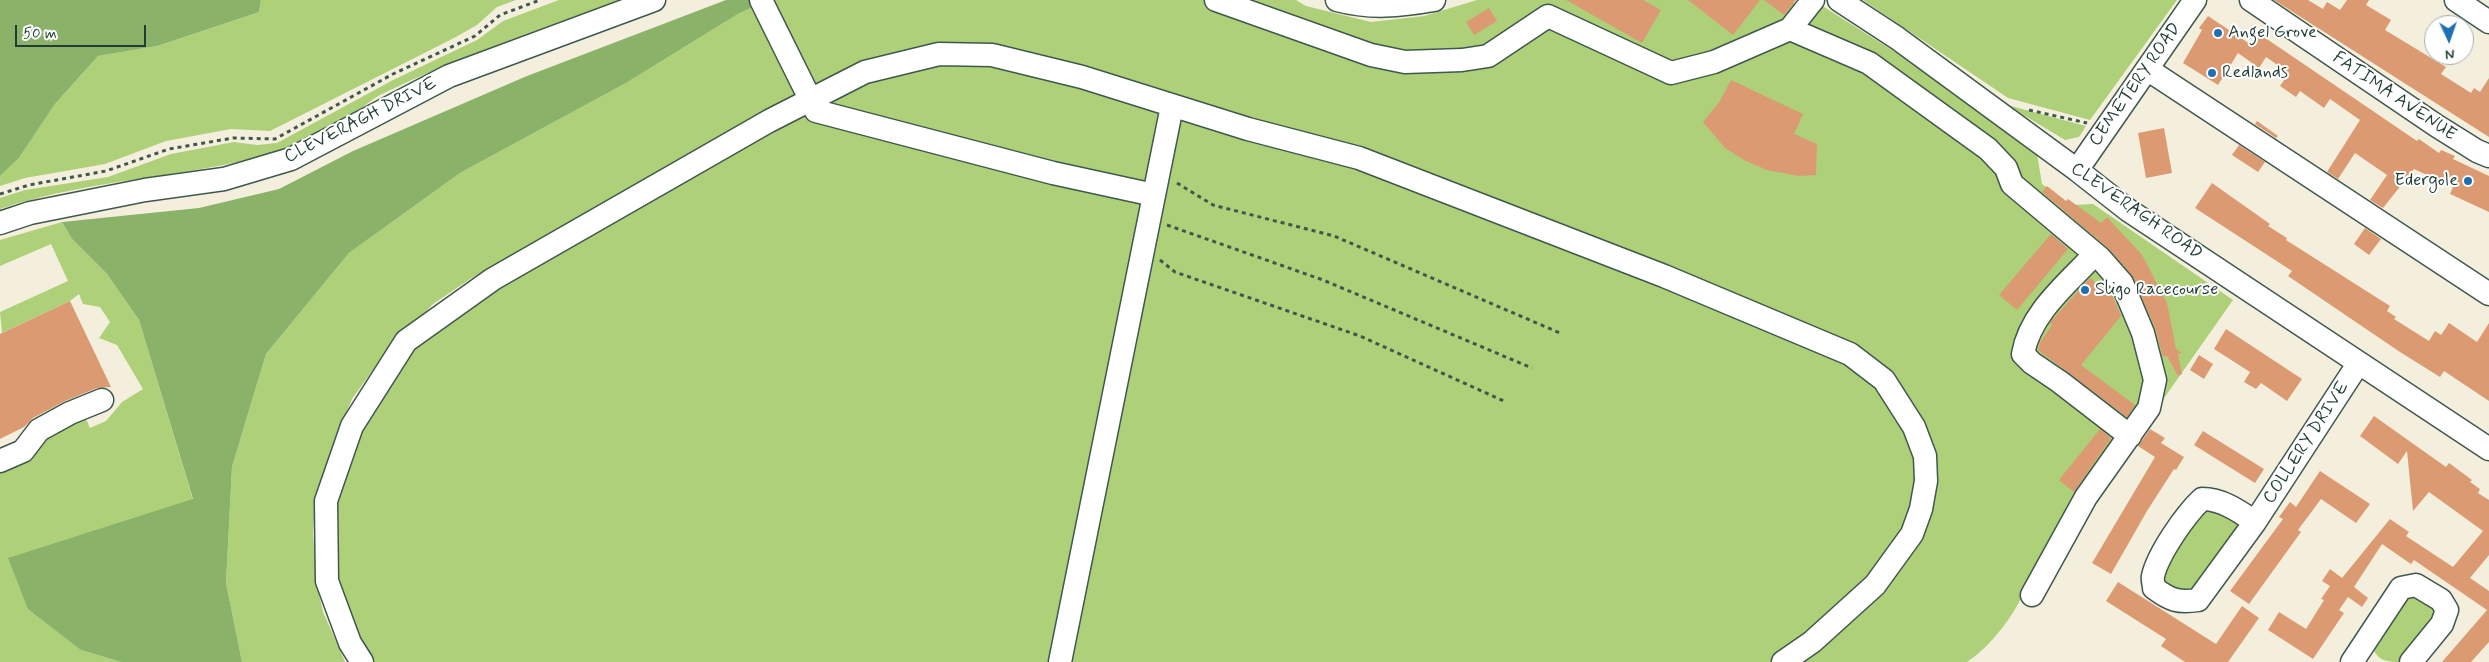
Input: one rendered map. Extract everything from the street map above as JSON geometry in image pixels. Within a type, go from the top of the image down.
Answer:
[{"type":"street","name":"CLEVERAGH DRIVE","points":[[0,223],[30,213],[126,193],[224,179],[291,159],[450,76],[654,0]]},
{"type":"street","points":[[761,0],[816,111],[1053,173],[1154,195]]},
{"type":"street","points":[[1216,0],[1371,55],[1405,62],[1462,60],[1488,56],[1548,16],[1672,73],[1714,62],[1790,29],[1813,0]]},
{"type":"street","points":[[1337,0],[1360,6],[1405,6],[1434,0]]},
{"type":"street","name":"CLEVERAGH ROAD","points":[[1839,0],[1897,38],[2077,170],[2128,210],[2358,364],[2489,448]]},
{"type":"street","name":"CEMETERY ROAD","points":[[2077,170],[2195,0]]},
{"type":"street","name":"FATIMA AVENUE","points":[[2251,0],[2436,126],[2477,151],[2489,156]]},
{"type":"street","points":[[2456,0],[2489,22]]},
{"type":"street","points":[[1790,29],[1869,63],[1988,149],[2006,168],[2012,184],[2095,254],[2122,283],[2143,333],[2155,380],[2149,408],[2086,497],[2032,595]]},
{"type":"street","points":[[362,662],[350,643],[327,581],[326,501],[352,426],[406,341],[493,278],[769,121],[866,72],[939,54],[992,55],[1082,77],[1172,106],[1359,158],[1664,276],[1850,354],[1884,380],[1914,427],[1925,456],[1926,481],[1912,534],[1876,585],[1812,642],[1783,662]]},
{"type":"street","points":[[2147,69],[2489,294]]},
{"type":"street","points":[[1060,662],[1172,106]]},
{"type":"street","points":[[2095,254],[2039,314],[2026,337],[2023,354],[2032,363],[2130,436]]},
{"type":"street","name":"COLLERY DRIVE","points":[[2255,522],[2234,508],[2212,499],[2202,499],[2192,509],[2161,557],[2152,577],[2154,588],[2169,599],[2182,603],[2198,600],[2255,522],[2358,364]]},
{"type":"street","points":[[0,461],[23,451],[39,430],[70,413],[102,400]]},
{"type":"street","points":[[2358,661],[2401,588],[2416,585],[2441,600],[2447,610],[2442,624],[2411,662]]},
{"type":"path","points":[[0,194],[29,185],[106,171],[169,149],[233,138],[275,139],[393,74],[475,36],[500,15],[540,0]]},
{"type":"path","points":[[2024,109],[2107,128]]},
{"type":"path","points":[[1159,172],[1213,205],[1334,236],[1560,333]]},
{"type":"path","points":[[1150,219],[1323,280],[1532,368]]},
{"type":"path","points":[[1144,247],[1175,272],[1360,336],[1506,402]]},
{"type":"green space","points":[[0,0],[261,0],[259,12],[157,46],[98,56],[55,104],[19,158],[0,176]]},
{"type":"green space","points":[[261,0],[516,0],[497,7],[477,25],[454,38],[270,131],[231,129],[166,141],[105,164],[25,178],[0,186],[0,176],[19,158],[55,104],[98,56],[157,46],[259,12]]},
{"type":"green space","points":[[559,0],[621,0],[500,44],[411,80],[377,97],[346,121],[292,148],[220,166],[72,190],[0,209],[0,198],[25,190],[108,177],[171,154],[234,142],[257,145],[277,143],[393,80],[477,40],[503,21]]},
{"type":"green space","points":[[726,0],[768,0],[738,14],[626,83],[460,173],[349,253],[266,354],[232,467],[226,583],[242,662],[121,662],[81,650],[28,609],[8,558],[193,499],[139,320],[107,274],[72,239],[62,222],[199,208],[279,189],[353,151],[527,76]]},
{"type":"green space","points":[[768,0],[1296,0],[1306,6],[1371,22],[1424,16],[1477,0],[1789,0],[1801,8],[1821,5],[1928,73],[2037,154],[2042,184],[2071,205],[2093,204],[2233,300],[2103,485],[2043,599],[2024,592],[2000,631],[1976,656],[1967,662],[1801,662],[1833,637],[1888,587],[1923,536],[1936,493],[1937,477],[1932,452],[1903,388],[1420,177],[935,44],[538,240],[470,279],[433,304],[382,357],[352,399],[330,452],[322,487],[315,504],[313,533],[317,585],[323,612],[345,662],[242,662],[226,583],[232,467],[266,354],[349,253],[460,173],[626,83],[738,14]]},
{"type":"green space","points":[[1863,0],[2177,0],[2090,120],[2008,98]]},
{"type":"green space","points":[[940,58],[992,59],[1147,103],[1161,116],[1341,158],[1847,356],[1878,382],[1922,463],[1917,509],[1880,569],[1775,662],[371,662],[357,641],[335,579],[331,511],[359,425],[415,341],[494,281],[871,74]]},
{"type":"green space","points":[[2007,105],[2086,126],[2079,137],[2065,140]]},
{"type":"green space","points":[[62,222],[72,239],[107,274],[139,320],[193,500],[9,558],[81,650],[121,662],[0,662],[0,470],[38,444],[75,414],[87,421],[90,428],[106,421],[122,402],[143,389],[117,345],[99,338],[110,322],[100,307],[83,304],[79,294],[70,301],[2,333],[0,312],[68,281],[51,244],[0,266],[0,240]]},
{"type":"green space","points":[[2209,505],[2239,522],[2240,529],[2196,594],[2168,589],[2162,577],[2179,541]]},
{"type":"green space","points":[[2415,591],[2437,612],[2402,662],[2381,659],[2373,648],[2407,594]]},
{"type":"building","points":[[1566,0],[1643,0],[1661,10],[1642,43]]},
{"type":"building","points":[[1688,0],[1760,0],[1733,35]]},
{"type":"building","points":[[1764,0],[1796,0],[1784,15]]},
{"type":"building","points":[[2274,0],[2308,0],[2323,9],[2327,2],[2340,10],[2347,0],[2369,0],[2366,5],[2391,20],[2385,30],[2424,54],[2424,65],[2443,65],[2446,67],[2441,74],[2471,93],[2474,88],[2480,92],[2489,78],[2489,137]]},
{"type":"building","points":[[1489,8],[1497,21],[1474,35],[1466,22]]},
{"type":"building","points":[[2208,16],[2250,44],[2258,33],[2417,141],[2419,139],[2439,153],[2441,150],[2455,156],[2453,159],[2489,176],[2489,212],[2450,194],[2453,187],[2414,169],[2383,208],[2370,200],[2387,175],[2355,153],[2338,179],[2327,172],[2360,120],[2330,99],[2324,108],[2300,91],[2296,97],[2280,86],[2289,73],[2266,57],[2259,68],[2238,53],[2218,85],[2183,63],[2202,30],[2199,28]]},
{"type":"building","points":[[1731,80],[1803,114],[1794,134],[1817,144],[1816,175],[1799,176],[1767,170],[1744,160],[1725,148],[1703,122],[1720,101]]},
{"type":"building","points":[[2257,121],[2278,136],[2276,138],[2255,124]]},
{"type":"building","points":[[2164,128],[2172,173],[2146,178],[2138,133]]},
{"type":"building","points":[[2239,145],[2265,162],[2258,172],[2232,155]]},
{"type":"building","points":[[2212,183],[2270,224],[2268,226],[2287,238],[2286,240],[2390,306],[2387,311],[2396,317],[2394,319],[2429,341],[2435,331],[2441,335],[2449,323],[2477,342],[2489,323],[2489,401],[2444,371],[2440,377],[2400,352],[2288,276],[2292,271],[2195,208]]},
{"type":"building","points":[[2047,186],[2066,201],[2068,199],[2101,223],[2107,217],[2142,255],[2167,303],[2176,349],[2182,353],[2178,354],[2182,374],[2178,376],[2167,356],[2163,357],[2155,328],[2132,275],[2108,248],[2042,192]]},
{"type":"building","points":[[2365,228],[2381,239],[2369,255],[2354,244]]},
{"type":"building","points":[[2051,234],[2068,249],[2017,310],[1999,295]]},
{"type":"building","points":[[2090,278],[2113,297],[2121,316],[2081,365],[2135,405],[2127,417],[2038,350],[2041,341],[2052,325],[2050,323],[2052,320]]},
{"type":"building","points":[[70,301],[111,387],[97,388],[65,401],[33,418],[24,427],[0,439],[0,334]]},
{"type":"building","points":[[2226,329],[2302,379],[2287,401],[2261,383],[2256,389],[2244,382],[2250,372],[2214,349]]},
{"type":"building","points":[[2199,355],[2213,364],[2204,379],[2190,370]]},
{"type":"building","points":[[2374,416],[2446,467],[2449,463],[2472,480],[2470,482],[2480,489],[2478,493],[2489,500],[2489,555],[2470,578],[2489,591],[2489,642],[2471,662],[2442,662],[2487,610],[2414,560],[2411,564],[2382,544],[2354,587],[2368,598],[2362,607],[2348,597],[2339,610],[2344,613],[2313,659],[2268,630],[2279,612],[2306,629],[2324,600],[2321,599],[2330,586],[2322,581],[2330,569],[2342,578],[2390,519],[2409,532],[2406,536],[2453,567],[2483,531],[2429,492],[2413,511],[2407,451],[2398,464],[2360,436]]},
{"type":"building","points":[[2100,429],[2111,438],[2074,492],[2059,480]]},
{"type":"building","points":[[2150,429],[2165,438],[2161,443],[2184,457],[2147,511],[2111,574],[2092,563],[2155,457],[2138,446]]},
{"type":"building","points":[[2203,431],[2264,469],[2255,483],[2194,445]]},
{"type":"building","points":[[2320,471],[2370,504],[2356,523],[2321,499],[2298,530],[2301,532],[2249,604],[2230,591],[2283,519],[2279,517],[2290,502],[2296,507]]},
{"type":"building","points":[[2118,582],[2216,644],[2242,606],[2259,618],[2228,662],[2185,662],[2161,646],[2166,639],[2106,601]]},
{"type":"place","name":"Angel Grove","points":[[2218,33]]},
{"type":"place","name":"Redlands","points":[[2212,73]]},
{"type":"place","name":"Edergole","points":[[2468,181]]},
{"type":"place","name":"Sligo Racecourse","points":[[2085,290]]}]
